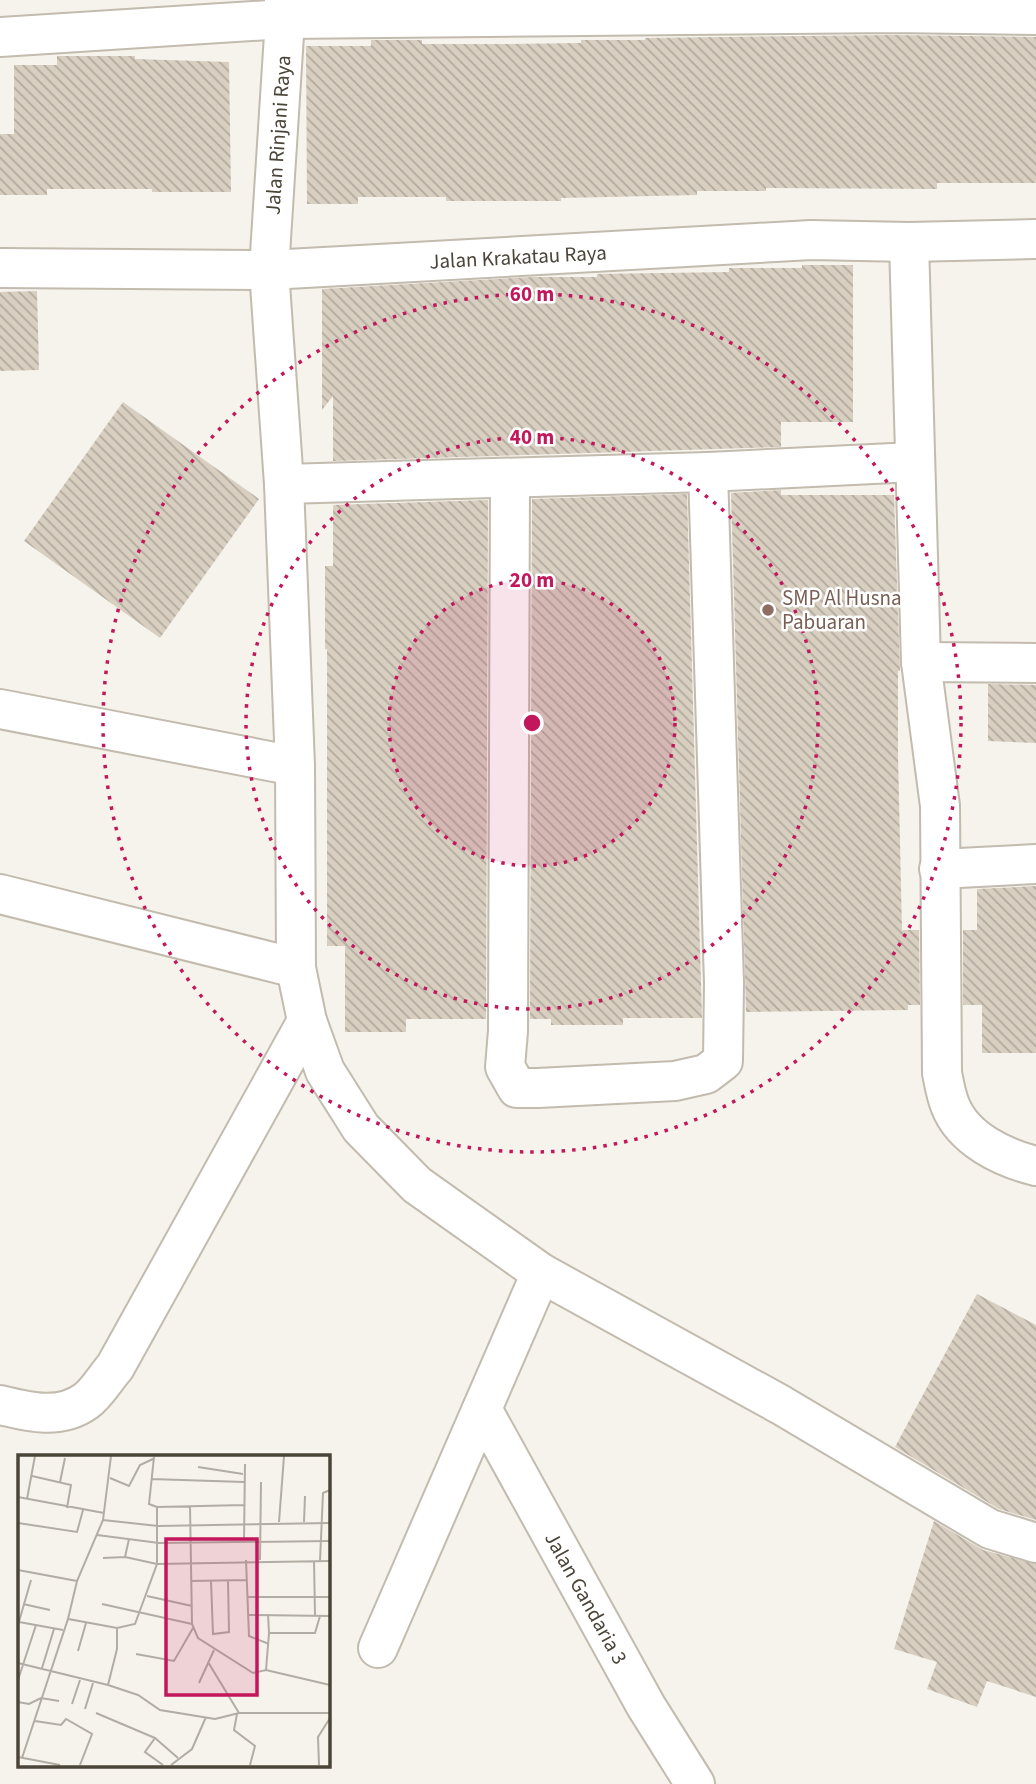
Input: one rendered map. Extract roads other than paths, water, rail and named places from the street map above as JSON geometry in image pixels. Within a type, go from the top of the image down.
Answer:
[{"type":"street","points":[[0,37],[284,10],[894,6],[1036,15]]},
{"type":"street","name":"Jalan Rinjani Raya","points":[[284,10],[270,270],[284,484],[295,766],[296,968],[307,1021],[325,1071],[361,1128],[417,1185],[541,1273],[781,1405],[990,1530],[1036,1543]]},
{"type":"street","name":"Jalan Krakatau Raya","points":[[0,268],[270,270],[811,240],[909,242],[1036,239]]},
{"type":"street","points":[[909,242],[921,662],[940,806],[942,1073],[950,1106],[965,1131],[1010,1160],[1036,1166]]},
{"type":"street","points":[[284,484],[510,479],[914,462]]},
{"type":"street","points":[[510,479],[508,1031],[505,1067],[517,1088],[538,1088],[675,1081],[706,1074],[723,1061],[724,983],[708,472]]},
{"type":"street","points":[[921,662],[1036,663]]},
{"type":"street","points":[[0,709],[295,766]]},
{"type":"street","points":[[939,869],[1036,864]]},
{"type":"street","points":[[0,894],[296,968]]},
{"type":"street","points":[[0,1405],[35,1413],[62,1412],[87,1401],[115,1367],[307,1021]]},
{"type":"street","points":[[379,1648],[541,1273]]},
{"type":"street","name":"Jalan Gandaria 3","points":[[482,1409],[646,1706],[695,1784]]},
{"type":"place","name":"SMP Al Husna Pabuaran","points":[[768,610]]}]
